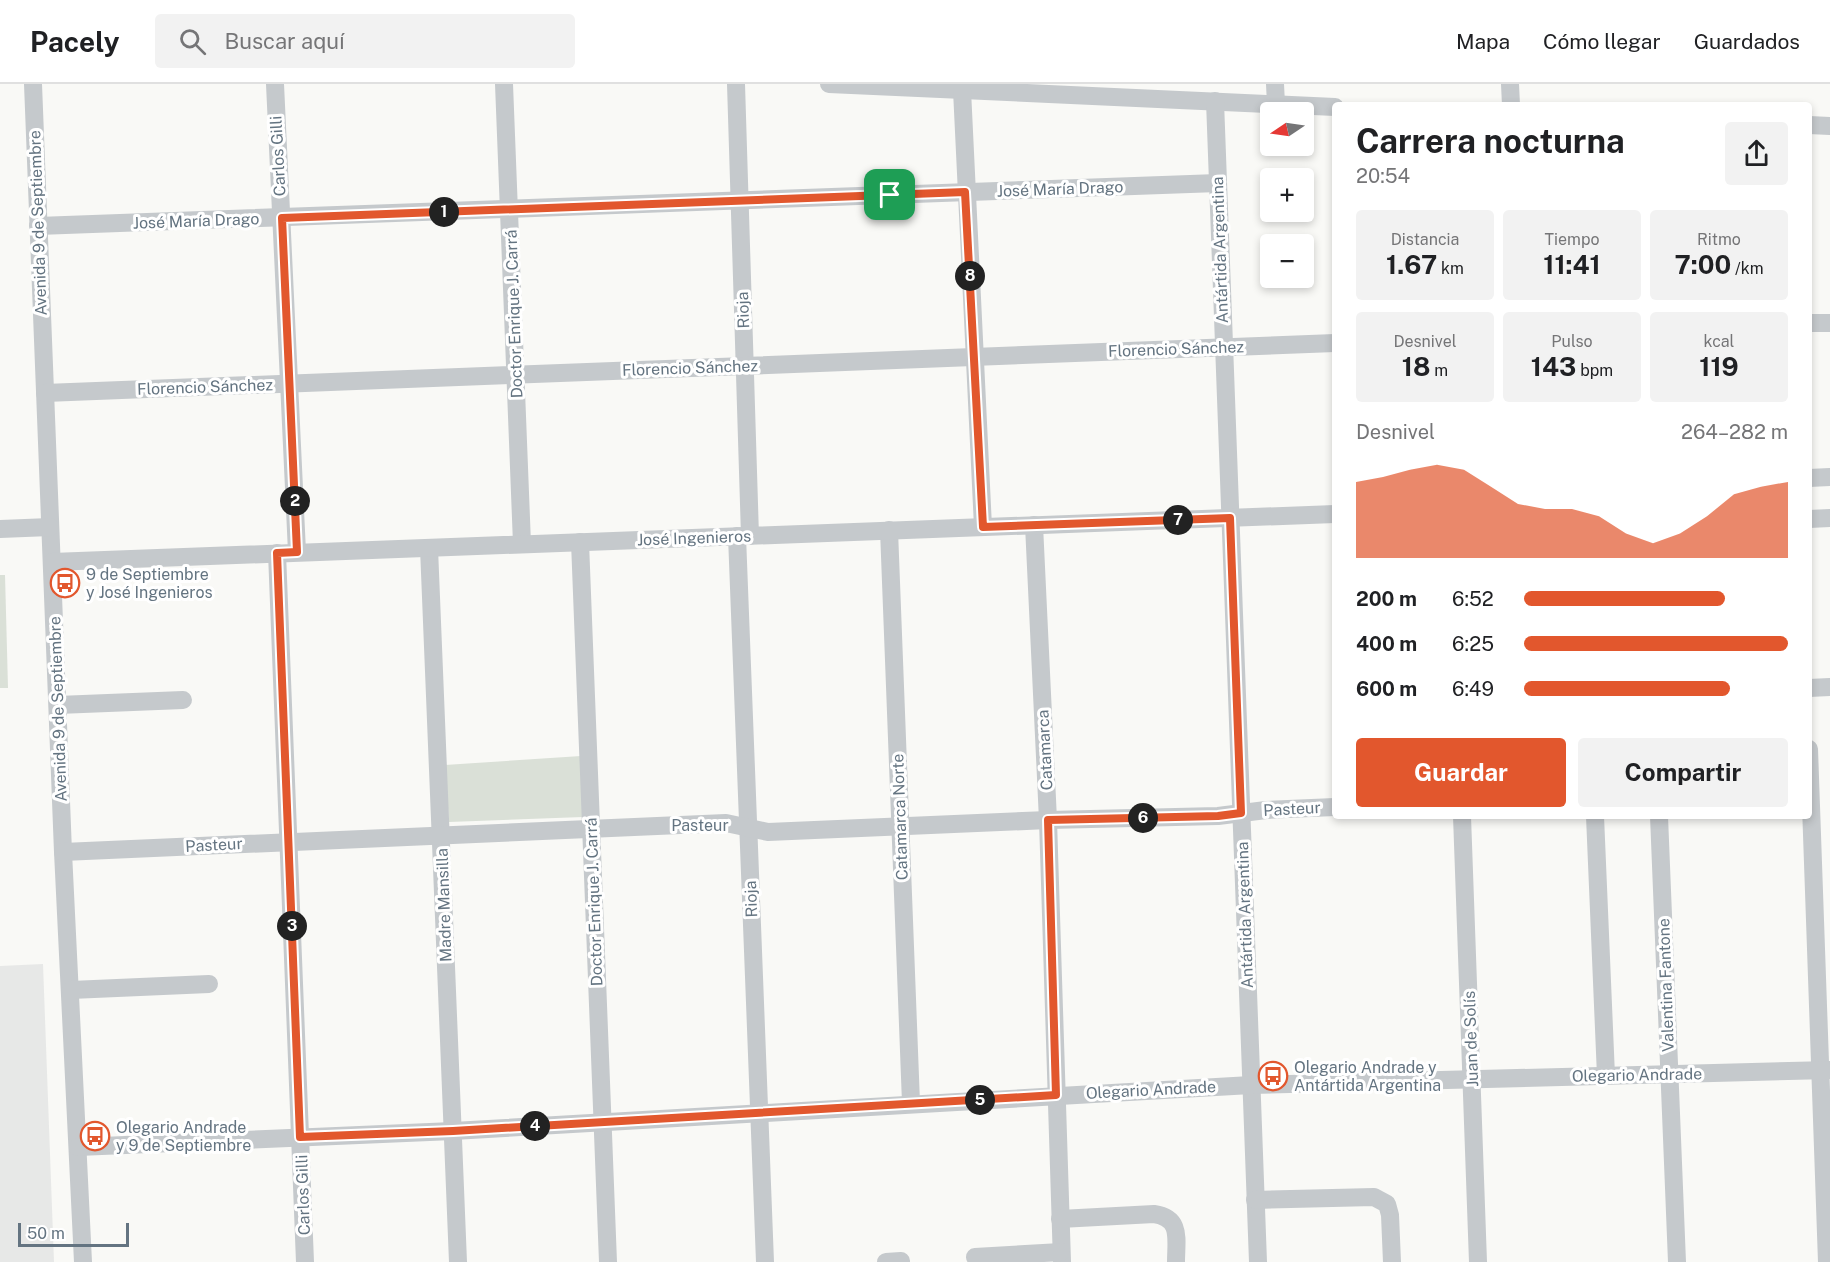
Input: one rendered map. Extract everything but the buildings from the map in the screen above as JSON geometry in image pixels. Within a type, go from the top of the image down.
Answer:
[{"type":"street","name":"Avenida 9 de Septiembre","points":[[33,84],[63,852],[83,1262]]},
{"type":"street","name":"Carlos Gilli","points":[[275,84],[297,552]]},
{"type":"street","name":"Doctor Enrique J. Carrá","points":[[504,84],[522,544]]},
{"type":"street","name":"Rioja","points":[[736,84],[745,366],[743,536],[749,828],[765,1262]]},
{"type":"street","points":[[829,84],[1260,103]]},
{"type":"street","points":[[1275,84],[1276,102]]},
{"type":"street","points":[[1510,84],[1510,102]]},
{"type":"street","points":[[962,90],[965,192],[983,527]]},
{"type":"street","name":"Antártida Argentina","points":[[1215,101],[1258,1262]]},
{"type":"street","points":[[1314,106],[1332,107]]},
{"type":"street","points":[[1812,125],[1830,126]]},
{"type":"street","name":"José María Drago","points":[[38,226],[1218,183]]},
{"type":"street","points":[[1812,324],[1830,323]]},
{"type":"street","name":"Florencio Sánchez","points":[[45,393],[1332,343]]},
{"type":"street","points":[[1812,478],[1830,477]]},
{"type":"street","name":"José Ingenieros","points":[[52,562],[1332,514]]},
{"type":"street","points":[[1812,519],[1830,518]]},
{"type":"street","name":"Catamarca","points":[[1034,525],[1048,820],[1061,1257]]},
{"type":"street","points":[[0,529],[50,527]]},
{"type":"street","name":"Catamarca Norte","points":[[889,530],[911,1103]]},
{"type":"street","name":"Doctor Enrique J. Carrá","points":[[580,542],[608,1262]]},
{"type":"street","name":"Madre Mansilla","points":[[429,548],[458,1262]]},
{"type":"street","name":"Carlos Gilli","points":[[277,553],[305,1262]]},
{"type":"street","points":[[1812,688],[1830,687]]},
{"type":"street","points":[[58,705],[183,700]]},
{"type":"street","name":"Pasteur","points":[[63,852],[726,823],[768,832],[901,825],[1218,816],[1332,807]]},
{"type":"street","points":[[1812,808],[1825,1070],[1827,1262]]},
{"type":"street","name":"Juan de Solís","points":[[1462,819],[1478,1262]]},
{"type":"street","points":[[1595,819],[1606,1076]]},
{"type":"street","name":"Valentina Fantone","points":[[1659,819],[1677,1262]]},
{"type":"street","points":[[71,990],[209,984]]},
{"type":"street","name":"Olegario Andrade","points":[[78,1147],[453,1131],[1251,1084],[1825,1070]]},
{"type":"street","points":[[1255,1200],[1374,1197],[1387,1204],[1390,1215],[1392,1262]]},
{"type":"street","points":[[1060,1219],[1164,1215],[1171,1219],[1176,1230],[1176,1262]]},
{"type":"street","points":[[975,1257],[1061,1257]]},
{"type":"street","points":[[886,1262],[901,1261]]},
{"type":"shaded area","points":[[0,575],[5,575],[8,688],[0,688]]},
{"type":"shaded area","points":[[581,756],[583,817],[449,822],[445,765]]},
{"type":"shaded area","points":[[43,964],[54,1262],[0,1262],[0,966]]},
{"type":"place","name":"9 de Septiembre y José Ingenieros","points":[[65,583]]},
{"type":"place","name":"Olegario Andrade y Antártida Argentina","points":[[1273,1076]]},
{"type":"place","name":"Olegario Andrade y 9 de Septiembre","points":[[95,1136]]},
{"type":"route","points":[[965,192],[983,527],[1230,518],[1241,813],[1218,816],[1048,820],[1056,1095],[453,1131],[300,1137],[277,553],[297,552],[282,218],[890,195],[965,192]]}]
